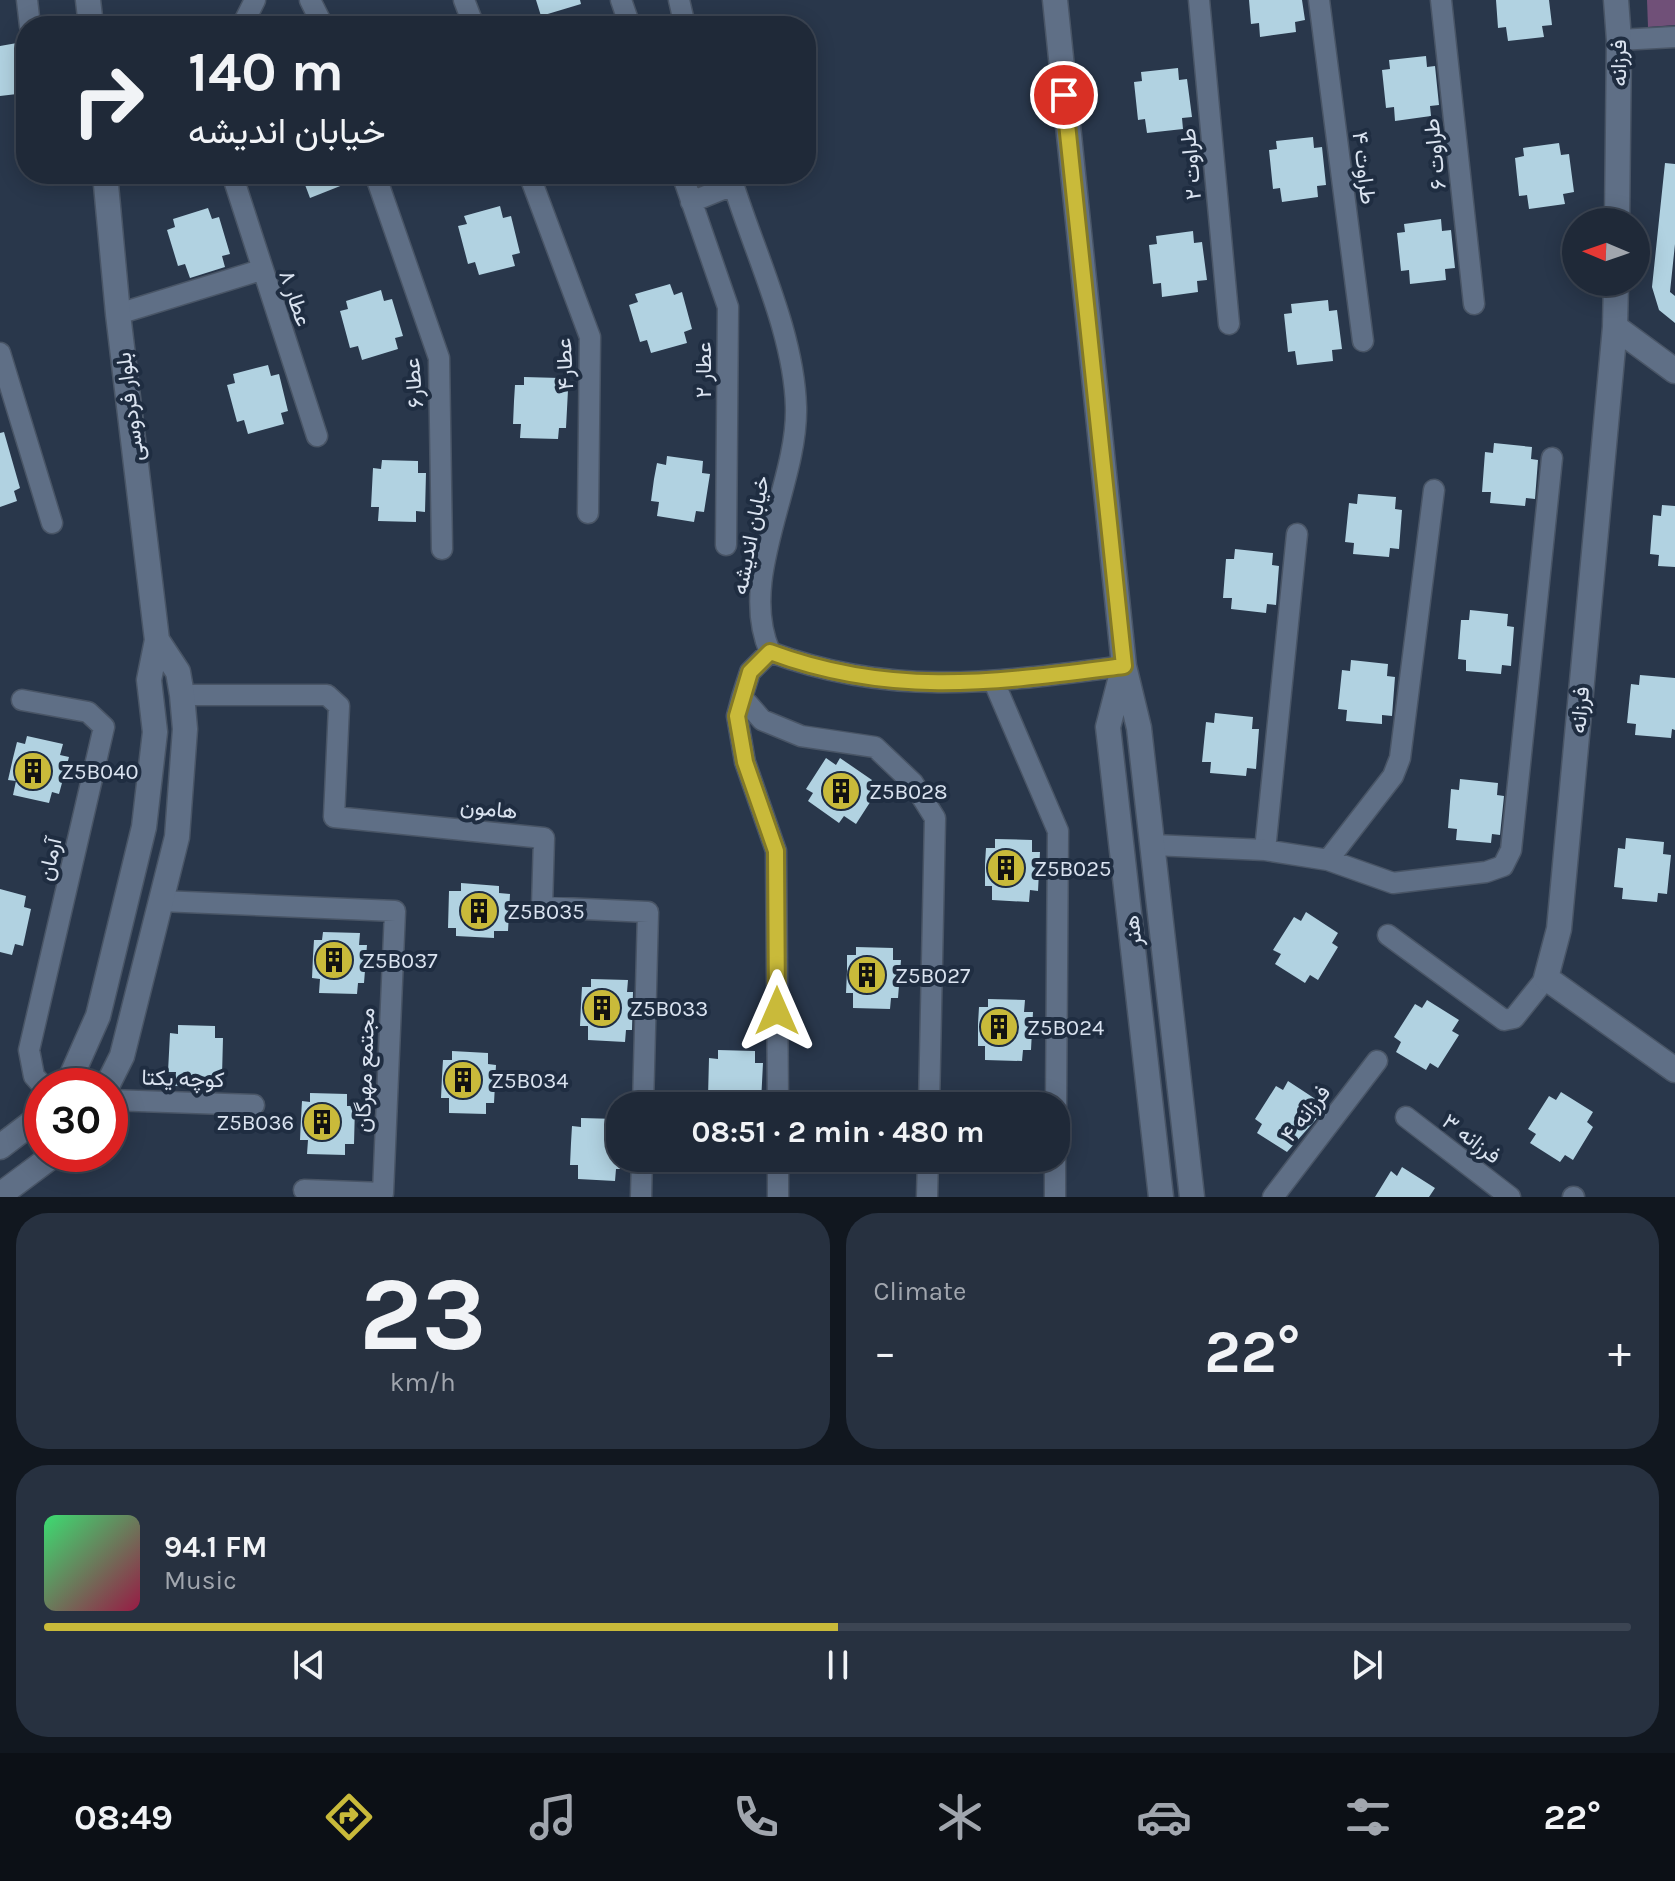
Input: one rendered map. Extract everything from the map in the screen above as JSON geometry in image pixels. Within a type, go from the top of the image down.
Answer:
[{"type":"street","name":"هنر","points":[[1055,0],[1124,666],[1139,728],[1192,1197]]},
{"type":"street","name":"طراوت ۲","points":[[1199,0],[1229,324]]},
{"type":"street","name":"طراوت ۴","points":[[1319,0],[1363,341]]},
{"type":"street","name":"طراوت ۶","points":[[1441,0],[1474,304]]},
{"type":"street","name":"فرزانه","points":[[1616,0],[1619,40],[1617,208]]},
{"type":"street","points":[[1619,40],[1675,37]]},
{"type":"street","name":"بلوار فردوسی","points":[[75,1068],[98,1016],[144,827],[155,732],[149,680],[157,640],[118,314],[106,184]]},
{"type":"street","name":"عطار ۸","points":[[235,184],[317,436]]},
{"type":"street","name":"عطار۶","points":[[378,184],[439,358],[442,549]]},
{"type":"street","name":"عطار۴","points":[[533,184],[590,337],[588,513]]},
{"type":"street","name":"عطار ۲","points":[[685,184],[728,307],[726,545]]},
{"type":"street","points":[[691,202],[722,184]]},
{"type":"street","name":"خیابان اندیشه","points":[[733,184],[794,369],[796,412],[790,452],[760,593],[760,630],[770,652]]},
{"type":"street","points":[[118,314],[261,270]]},
{"type":"street","name":"فرزانه","points":[[1546,978],[1559,929],[1616,296]]},
{"type":"street","points":[[1615,327],[1675,371]]},
{"type":"street","points":[[0,353],[52,523]]},
{"type":"street","points":[[1153,845],[1265,850],[1328,860],[1393,883],[1486,872],[1503,866],[1511,850],[1552,458]]},
{"type":"street","points":[[1328,860],[1393,776],[1400,758],[1434,490]]},
{"type":"street","points":[[1265,850],[1297,534]]},
{"type":"street","name":"بلوار فردوسی","points":[[116,1068],[122,1056],[177,837],[185,729],[182,695],[178,672],[157,640]]},
{"type":"street","points":[[778,1092],[776,851],[745,762],[737,716],[750,672],[770,652],[835,672],[925,684],[994,682],[1124,666]]},
{"type":"street","name":"هنر","points":[[1124,666],[1108,727],[1161,1197]]},
{"type":"street","points":[[994,682],[1058,831],[1056,1092]]},
{"type":"street","name":"هامون","points":[[182,695],[327,695],[339,706],[334,817],[544,838],[542,907],[648,912],[643,1092]]},
{"type":"street","points":[[742,697],[762,720],[801,736],[875,747],[913,783],[935,818],[929,1092]]},
{"type":"street","name":"آرمان","points":[[22,700],[88,712],[104,727],[29,1050],[32,1068]]},
{"type":"street","name":"مجتمع مهرگان","points":[[161,901],[395,911],[383,1193],[304,1190]]},
{"type":"street","points":[[1388,935],[1504,1020],[1514,1018],[1546,978],[1675,1070]]},
{"type":"street","name":"فرزانه ۴","points":[[1273,1197],[1377,1061]]},
{"type":"street","name":"کوچه یکتا","points":[[128,1101],[254,1105]]},
{"type":"street","name":"فرزانه ۳","points":[[1406,1117],[1510,1197]]},
{"type":"street","points":[[0,1147],[24,1129]]},
{"type":"street","points":[[0,1195],[31,1172]]},
{"type":"street","points":[[641,1197],[642,1172]]},
{"type":"street","points":[[778,1172],[778,1197]]},
{"type":"street","points":[[927,1197],[928,1172]]},
{"type":"street","points":[[1055,1172],[1055,1197]]},
{"type":"shaded area","points":[[1647,0],[1675,0],[1675,25],[1648,27]]},
{"type":"building","points":[[536,0],[580,0],[581,4],[541,16]]},
{"type":"building","points":[[1249,0],[1302,0],[1305,20],[1295,22],[1296,32],[1260,37],[1259,23],[1251,24]]},
{"type":"building","points":[[1496,0],[1549,0],[1552,25],[1542,26],[1544,37],[1508,41],[1506,27],[1498,28]]},
{"type":"building","points":[[16,43],[16,94],[0,96],[0,46]]},
{"type":"building","points":[[1426,56],[1427,67],[1435,66],[1439,105],[1430,106],[1431,116],[1395,121],[1394,107],[1386,108],[1382,70],[1390,69],[1389,60]]},
{"type":"building","points":[[1178,68],[1179,80],[1187,79],[1192,117],[1182,118],[1183,129],[1147,133],[1145,119],[1138,120],[1134,82],[1142,81],[1141,72]]},
{"type":"building","points":[[1313,137],[1314,148],[1322,147],[1326,185],[1317,186],[1318,197],[1282,202],[1280,188],[1273,189],[1269,150],[1277,149],[1276,141]]},
{"type":"building","points":[[1559,143],[1561,155],[1569,154],[1574,192],[1563,194],[1565,204],[1529,209],[1527,195],[1519,196],[1515,158],[1524,156],[1523,148]]},
{"type":"building","points":[[1665,163],[1675,164],[1675,244],[1670,292],[1675,296],[1675,323],[1659,310],[1652,287]]},
{"type":"building","points":[[305,184],[345,184],[310,198]]},
{"type":"building","points":[[500,206],[503,218],[511,216],[520,253],[512,255],[515,266],[479,275],[475,262],[468,264],[458,226],[467,224],[464,216]]},
{"type":"building","points":[[208,208],[212,219],[219,217],[230,254],[222,256],[225,267],[190,278],[185,264],[178,266],[167,230],[175,227],[173,219]]},
{"type":"building","points":[[1441,219],[1442,231],[1451,230],[1455,268],[1445,269],[1446,280],[1410,284],[1409,270],[1401,271],[1397,233],[1405,232],[1404,224]]},
{"type":"building","points":[[1193,231],[1194,243],[1202,242],[1207,280],[1197,281],[1198,292],[1162,297],[1161,283],[1153,284],[1149,245],[1157,244],[1156,236]]},
{"type":"building","points":[[670,284],[674,295],[682,292],[692,329],[684,332],[687,343],[651,353],[647,340],[640,342],[629,305],[638,302],[635,294]]},
{"type":"building","points":[[381,290],[384,301],[392,299],[403,336],[395,338],[398,349],[362,360],[358,346],[350,348],[340,311],[348,309],[346,301]]},
{"type":"building","points":[[1328,300],[1329,311],[1337,310],[1342,349],[1332,350],[1333,361],[1297,365],[1295,351],[1288,352],[1284,314],[1292,313],[1291,304]]},
{"type":"building","points":[[268,365],[271,376],[279,374],[288,411],[281,413],[284,424],[248,434],[244,420],[237,422],[227,385],[235,383],[233,374]]},
{"type":"building","points":[[524,377],[560,378],[560,390],[568,390],[566,428],[559,428],[558,439],[520,438],[521,424],[513,424],[515,385],[524,385]]},
{"type":"building","points":[[4,432],[20,488],[14,491],[17,501],[0,507],[0,433]]},
{"type":"building","points":[[1494,443],[1532,447],[1531,459],[1538,460],[1535,499],[1526,498],[1525,506],[1490,503],[1491,492],[1482,492],[1485,452],[1493,453]]},
{"type":"building","points":[[667,456],[703,461],[702,473],[710,474],[704,512],[696,511],[694,522],[657,516],[659,502],[651,501],[654,479],[657,463],[666,465]]},
{"type":"building","points":[[382,460],[418,461],[418,473],[426,473],[425,512],[416,511],[416,522],[378,521],[379,507],[371,507],[373,468],[381,469]]},
{"type":"building","points":[[1358,494],[1396,497],[1395,509],[1402,510],[1399,549],[1390,548],[1389,557],[1353,554],[1354,543],[1345,542],[1349,503],[1357,504]]},
{"type":"building","points":[[1662,505],[1675,506],[1675,567],[1658,566],[1659,555],[1650,554],[1653,515],[1661,516]]},
{"type":"building","points":[[1235,549],[1273,553],[1272,565],[1279,566],[1276,605],[1267,604],[1266,613],[1231,609],[1232,598],[1223,598],[1226,559],[1234,559]]},
{"type":"building","points":[[1470,610],[1508,614],[1507,626],[1514,627],[1511,666],[1502,665],[1501,674],[1466,671],[1466,660],[1458,659],[1461,620],[1469,620]]},
{"type":"building","points":[[1351,660],[1388,664],[1387,676],[1395,677],[1392,716],[1382,715],[1382,724],[1346,721],[1347,710],[1338,709],[1342,670],[1350,671]]},
{"type":"building","points":[[1640,675],[1675,678],[1675,730],[1672,729],[1671,738],[1635,735],[1636,724],[1627,723],[1631,684],[1639,685]]},
{"type":"building","points":[[1215,713],[1253,717],[1252,729],[1259,729],[1256,769],[1247,768],[1246,776],[1210,773],[1211,762],[1202,762],[1206,722],[1214,723]]},
{"type":"building","name":"Z5B040","points":[[27,736],[63,744],[60,755],[69,757],[59,794],[52,792],[49,803],[13,795],[16,781],[8,780],[17,742],[25,744]]},
{"type":"building","name":"Z5B028","points":[[826,758],[836,765],[840,758],[872,780],[867,786],[876,793],[856,824],[844,816],[839,823],[808,801],[813,793],[806,789]]},
{"type":"building","points":[[1460,779],[1498,783],[1497,795],[1504,796],[1500,835],[1492,834],[1491,843],[1456,840],[1457,829],[1448,828],[1451,789],[1459,790]]},
{"type":"building","points":[[1626,838],[1664,842],[1663,854],[1671,855],[1667,894],[1658,893],[1657,902],[1622,899],[1623,888],[1614,887],[1618,848],[1625,849]]},
{"type":"building","name":"Z5B025","points":[[995,839],[1032,840],[1032,852],[1040,852],[1038,891],[1030,890],[1029,902],[992,900],[992,886],[985,886],[985,864],[986,848],[995,848]]},
{"type":"building","name":"Z5B035","points":[[461,883],[499,886],[499,893],[510,894],[508,931],[494,931],[494,938],[456,936],[456,928],[448,928],[449,891],[461,891]]},
{"type":"building","points":[[0,889],[26,896],[24,907],[31,909],[23,946],[15,944],[12,955],[0,952]]},
{"type":"building","points":[[1306,912],[1338,933],[1332,943],[1338,947],[1318,980],[1310,975],[1305,983],[1275,964],[1281,954],[1273,950],[1294,917],[1301,921]]},
{"type":"building","name":"Z5B037","points":[[323,932],[360,933],[359,945],[367,945],[364,983],[358,983],[357,994],[319,993],[320,979],[312,978],[314,940],[322,940]]},
{"type":"building","name":"Z5B027","points":[[856,947],[893,948],[893,960],[901,960],[898,998],[891,998],[890,1009],[853,1008],[853,993],[846,993],[847,955],[856,955]]},
{"type":"building","name":"Z5B033","points":[[591,979],[628,980],[627,992],[633,992],[632,1030],[626,1030],[625,1042],[588,1040],[588,1026],[580,1026],[582,987],[591,987]]},
{"type":"building","name":"Z5B024","points":[[988,999],[1025,1000],[1024,1012],[1033,1012],[1031,1050],[1023,1050],[1022,1061],[985,1060],[985,1046],[978,1046],[978,1024],[979,1007],[988,1007]]},
{"type":"building","points":[[1427,1000],[1459,1020],[1452,1031],[1459,1035],[1438,1068],[1430,1063],[1426,1070],[1396,1052],[1401,1042],[1394,1037],[1415,1004],[1422,1008]]},
{"type":"building","points":[[178,1025],[215,1026],[215,1038],[223,1038],[222,1076],[213,1076],[213,1087],[175,1086],[176,1072],[168,1072],[170,1033],[178,1034]]},
{"type":"building","points":[[718,1050],[755,1051],[755,1063],[763,1063],[762,1092],[708,1092],[709,1058],[718,1059]]},
{"type":"building","name":"Z5B034","points":[[452,1051],[488,1053],[488,1064],[496,1065],[494,1103],[486,1103],[486,1114],[449,1113],[449,1098],[441,1098],[442,1076],[443,1060],[452,1060]]},
{"type":"building","points":[[1288,1081],[1320,1102],[1314,1112],[1319,1116],[1287,1152],[1257,1133],[1262,1124],[1255,1119],[1276,1086],[1283,1090]]},
{"type":"building","points":[[1561,1092],[1593,1112],[1587,1122],[1593,1127],[1573,1160],[1565,1155],[1560,1162],[1530,1143],[1536,1134],[1528,1129],[1549,1096],[1556,1100]]},
{"type":"building","name":"Z5B036","points":[[310,1093],[347,1094],[347,1106],[355,1106],[354,1144],[345,1144],[345,1155],[307,1154],[308,1140],[300,1140],[301,1118],[302,1101],[310,1102]]},
{"type":"building","points":[[581,1118],[606,1119],[606,1172],[616,1172],[615,1181],[578,1179],[578,1165],[570,1165],[572,1126],[581,1127]]},
{"type":"building","points":[[1402,1167],[1435,1188],[1429,1197],[1375,1197],[1391,1171],[1397,1176]]},
{"type":"place","name":"Z5B040","points":[[33,771]]},
{"type":"place","name":"Z5B028","points":[[841,791]]},
{"type":"place","name":"Z5B025","points":[[1006,868]]},
{"type":"place","name":"Z5B035","points":[[479,911]]},
{"type":"place","name":"Z5B037","points":[[334,960]]},
{"type":"place","name":"Z5B027","points":[[867,975]]},
{"type":"place","name":"Z5B033","points":[[602,1008]]},
{"type":"place","name":"Z5B024","points":[[999,1027]]},
{"type":"place","name":"Z5B034","points":[[463,1080]]},
{"type":"place","name":"Z5B036","points":[[322,1122]]},
{"type":"route","points":[[777,1011],[776,851],[764,807],[745,762],[737,716],[750,672],[770,652],[820,670],[925,684],[994,682],[1124,666],[1064,95]]}]
